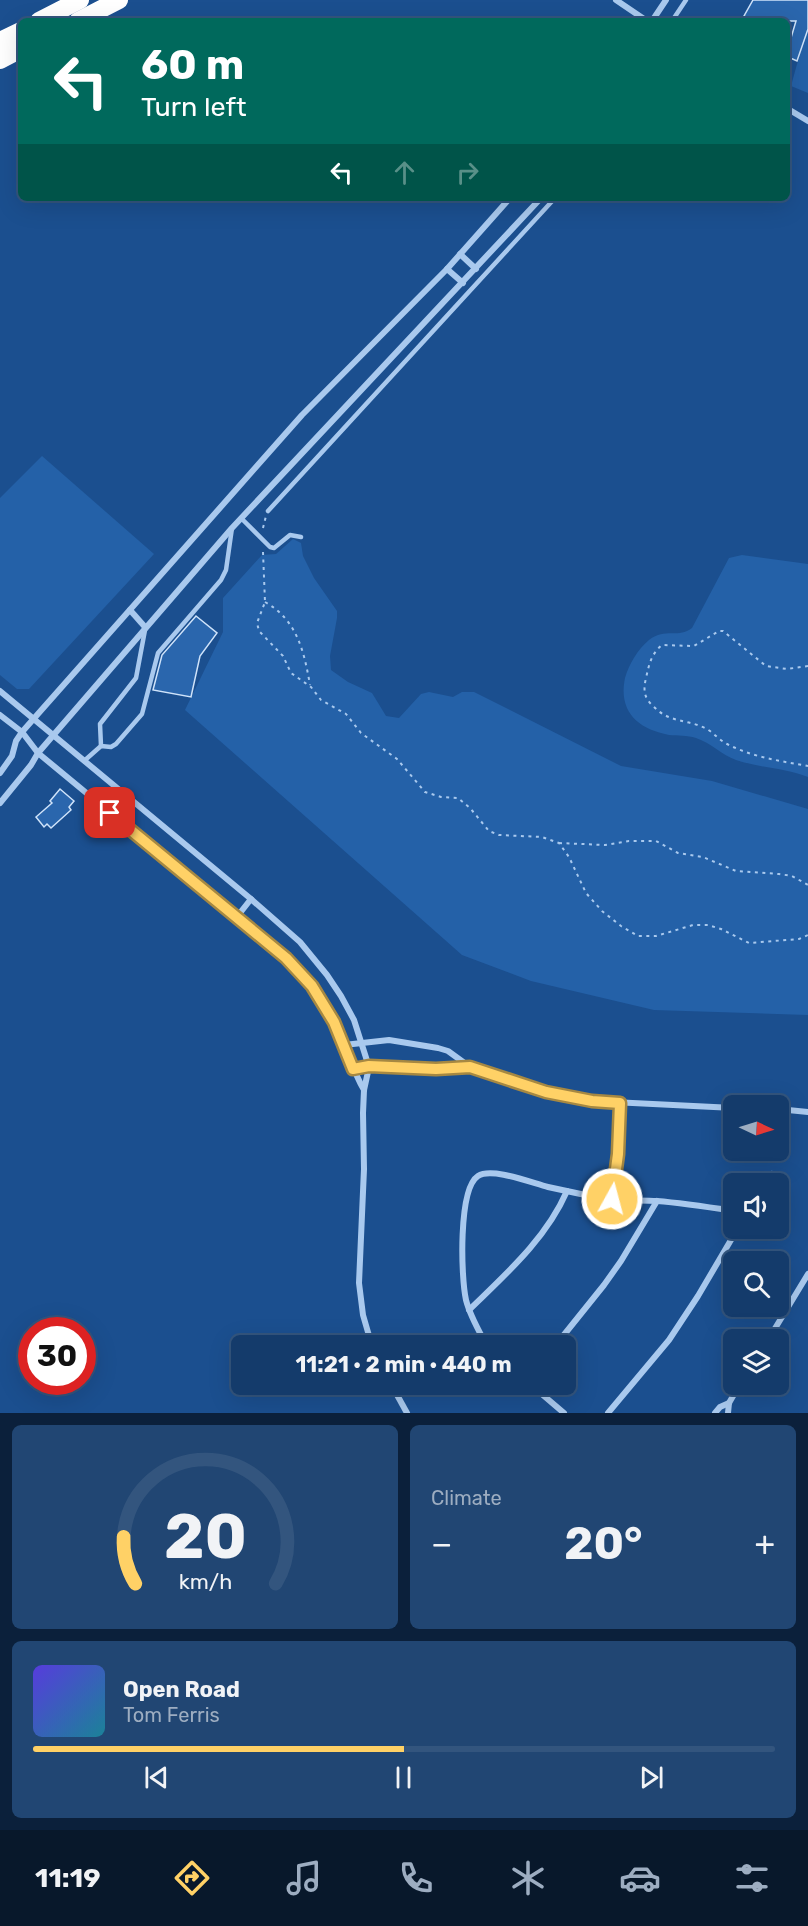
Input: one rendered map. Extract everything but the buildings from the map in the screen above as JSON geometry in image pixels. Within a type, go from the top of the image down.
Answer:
[{"type":"highway","points":[[45,18],[80,0]]},
{"type":"highway","points":[[84,18],[119,0]]},
{"type":"highway","points":[[0,41],[18,32]]},
{"type":"highway","points":[[0,60],[18,51]]},
{"type":"street","points":[[616,0],[643,18]]},
{"type":"street","points":[[654,18],[666,0]]},
{"type":"street","points":[[790,110],[808,121]]},
{"type":"street","points":[[0,773],[12,756],[16,741],[22,732],[302,415],[447,268],[507,201]]},
{"type":"street","points":[[0,803],[32,765],[38,753],[232,528],[538,201]]},
{"type":"street","points":[[460,254],[476,269]]},
{"type":"street","points":[[447,268],[463,283]]},
{"type":"street","points":[[130,610],[145,627]]},
{"type":"street","points":[[0,691],[300,942],[327,975],[354,1020],[369,1066],[364,1090],[364,1169],[359,1283],[363,1316],[369,1335]]},
{"type":"street","points":[[0,715],[22,732],[38,753],[286,958],[312,986],[334,1022],[364,1090]]},
{"type":"street","points":[[236,918],[251,899]]},
{"type":"street","points":[[345,1045],[389,1040],[438,1048],[448,1051],[470,1067],[546,1092],[592,1101],[723,1108]]},
{"type":"street","points":[[353,1069],[369,1066],[436,1069],[470,1067]]},
{"type":"street","points":[[612,1199],[618,1154],[620,1103]]},
{"type":"street","points":[[789,1111],[808,1112]]},
{"type":"street","points":[[482,1335],[469,1310],[466,1298],[463,1242],[464,1202],[470,1185],[478,1176],[491,1173],[612,1199],[657,1201],[723,1209]]},
{"type":"street","points":[[469,1310],[539,1238],[558,1211],[567,1191]]},
{"type":"street","points":[[564,1335],[621,1261],[657,1201]]},
{"type":"street","points":[[608,1413],[669,1340],[732,1239]]},
{"type":"street","points":[[775,1329],[808,1274]]},
{"type":"street","points":[[397,1395],[407,1413]]},
{"type":"street","points":[[543,1395],[564,1413]]},
{"type":"street","points":[[728,1413],[729,1402],[733,1395]]},
{"type":"street","points":[[715,1413],[729,1402]]},
{"type":"lane","points":[[674,18],[686,0]]},
{"type":"lane","points":[[268,511],[552,201]]},
{"type":"lane","points":[[241,518],[263,541],[274,548],[290,536],[301,537]]},
{"type":"lane","points":[[84,761],[101,746],[111,747],[116,744],[142,714],[158,653],[221,580],[226,570],[232,528]]},
{"type":"lane","points":[[101,746],[100,724],[136,678],[145,627]]},
{"type":"path","points":[[268,511],[263,524],[265,602],[257,623],[259,631],[283,656],[291,673],[311,687],[321,700],[346,714],[361,733],[397,759],[425,792],[441,797],[458,798],[470,808],[489,831],[499,835],[536,836],[559,843],[605,845],[644,840],[656,841],[678,853],[703,857],[736,871],[779,873],[792,876],[808,885]]},
{"type":"path","points":[[265,602],[283,615],[295,631],[304,654],[311,687]]},
{"type":"path","points":[[808,666],[787,669],[766,666],[727,632],[719,631],[694,646],[662,645],[650,661],[644,688],[646,699],[668,718],[704,727],[725,743],[765,759],[808,766]]},
{"type":"path","points":[[559,843],[569,857],[586,893],[602,911],[638,936],[656,936],[693,925],[708,925],[721,929],[749,943],[799,939],[808,936]]},
{"type":"shaded area","points":[[808,24],[808,93],[791,86]]},
{"type":"shaded area","points":[[42,456],[154,554],[29,689],[17,689],[0,675],[0,498]]},
{"type":"shaded area","points":[[293,539],[301,543],[303,556],[314,578],[337,611],[330,656],[331,670],[348,682],[372,693],[386,716],[399,718],[421,694],[429,692],[453,697],[462,692],[474,692],[621,766],[712,781],[808,809],[808,1015],[654,1010],[531,981],[462,955],[185,710],[223,632],[223,598],[262,555],[276,554]]},
{"type":"shaded area","points":[[742,555],[808,564],[808,777],[736,760],[696,738],[669,735],[648,728],[633,717],[625,700],[625,678],[631,662],[641,648],[655,636],[681,633],[692,628],[729,558]]},
{"type":"route","points":[[110,813],[286,958],[312,986],[334,1022],[353,1069],[369,1066],[436,1069],[470,1067],[546,1092],[592,1101],[620,1103],[618,1154],[612,1199]]}]
